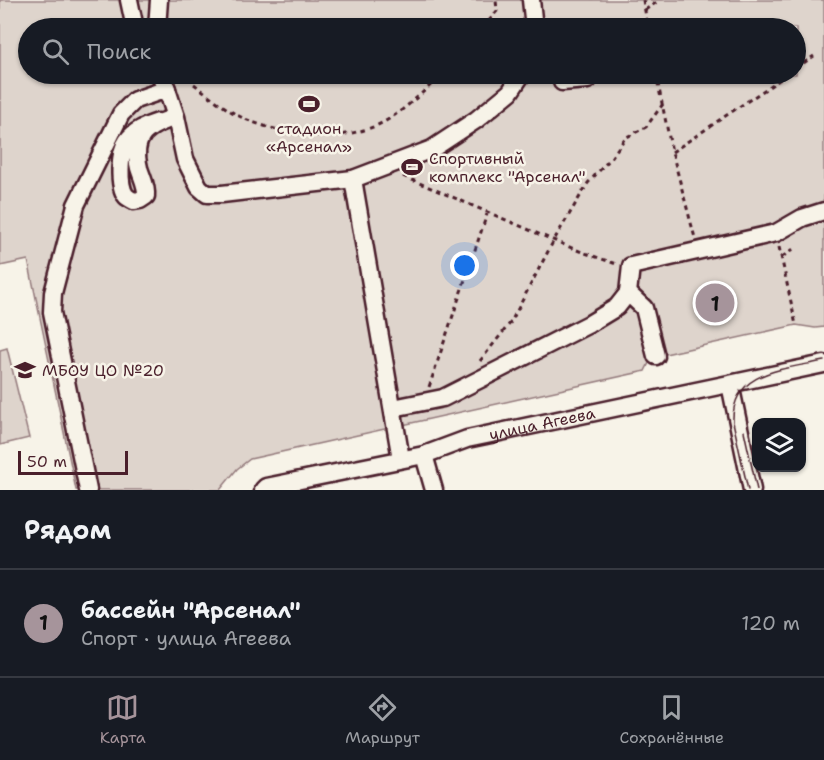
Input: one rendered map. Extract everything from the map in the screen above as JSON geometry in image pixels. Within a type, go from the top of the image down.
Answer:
[{"type":"street","points":[[129,0],[133,18]]},
{"type":"street","points":[[158,18],[159,0]]},
{"type":"street","points":[[531,0],[533,18]]},
{"type":"street","points":[[88,490],[52,312],[53,292],[76,205],[121,114],[155,84]]},
{"type":"street","points":[[164,84],[176,117],[185,159],[199,187],[207,194],[222,194],[353,179],[432,149],[476,120],[510,92],[515,84]]},
{"type":"street","points":[[158,122],[176,117]]},
{"type":"street","points":[[353,179],[401,459]]},
{"type":"street","points":[[393,408],[443,398],[589,324],[617,307],[628,293],[631,267],[776,233],[802,218],[824,212]]},
{"type":"street","points":[[628,293],[644,308],[656,356]]},
{"type":"street","name":"улица Агеева","points":[[263,490],[266,487],[424,455],[467,439],[824,364]]},
{"type":"street","points":[[730,384],[752,490]]},
{"type":"street","points":[[424,455],[434,490]]},
{"type":"path","points":[[491,18],[497,11],[496,0]]},
{"type":"path","points":[[643,0],[646,18]]},
{"type":"path","points":[[645,10],[660,0]]},
{"type":"path","points":[[806,61],[814,56]]},
{"type":"path","points":[[194,84],[241,117],[281,132],[346,134],[382,123],[433,84]]},
{"type":"path","points":[[658,84],[672,152],[698,250]]},
{"type":"path","points":[[672,152],[773,84]]},
{"type":"path","points":[[479,362],[511,322],[554,240],[588,183],[611,158],[625,138],[646,127],[663,104]]},
{"type":"path","points":[[382,168],[554,240],[616,264],[631,267]]},
{"type":"path","points":[[428,391],[487,213]]},
{"type":"path","points":[[776,233],[796,325]]},
{"type":"path","points":[[782,257],[795,248]]},
{"type":"shaded area","name":"Спортивный комплекс \"Арсенал\"","points":[[0,0],[824,0],[824,327],[796,325],[652,357],[645,371],[250,459],[237,469],[220,490],[76,490],[28,260],[0,266]]},
{"type":"shaded area","points":[[7,348],[29,438],[0,445],[0,350]]},
{"type":"tram line","points":[[748,490],[733,422],[735,405],[741,392],[751,382],[764,375],[824,361]]},
{"type":"tram line","points":[[744,431],[757,490]]},
{"type":"place","name":"стадион «Арсенал»","points":[[309,104]]},
{"type":"place","name":"Спортивный комплекс \"Арсенал\"","points":[[412,167]]},
{"type":"place","name":"бассейн \"Арсенал\"","points":[[715,303]]},
{"type":"place","name":"МБОУ ЦО №20","points":[[25,370]]}]
